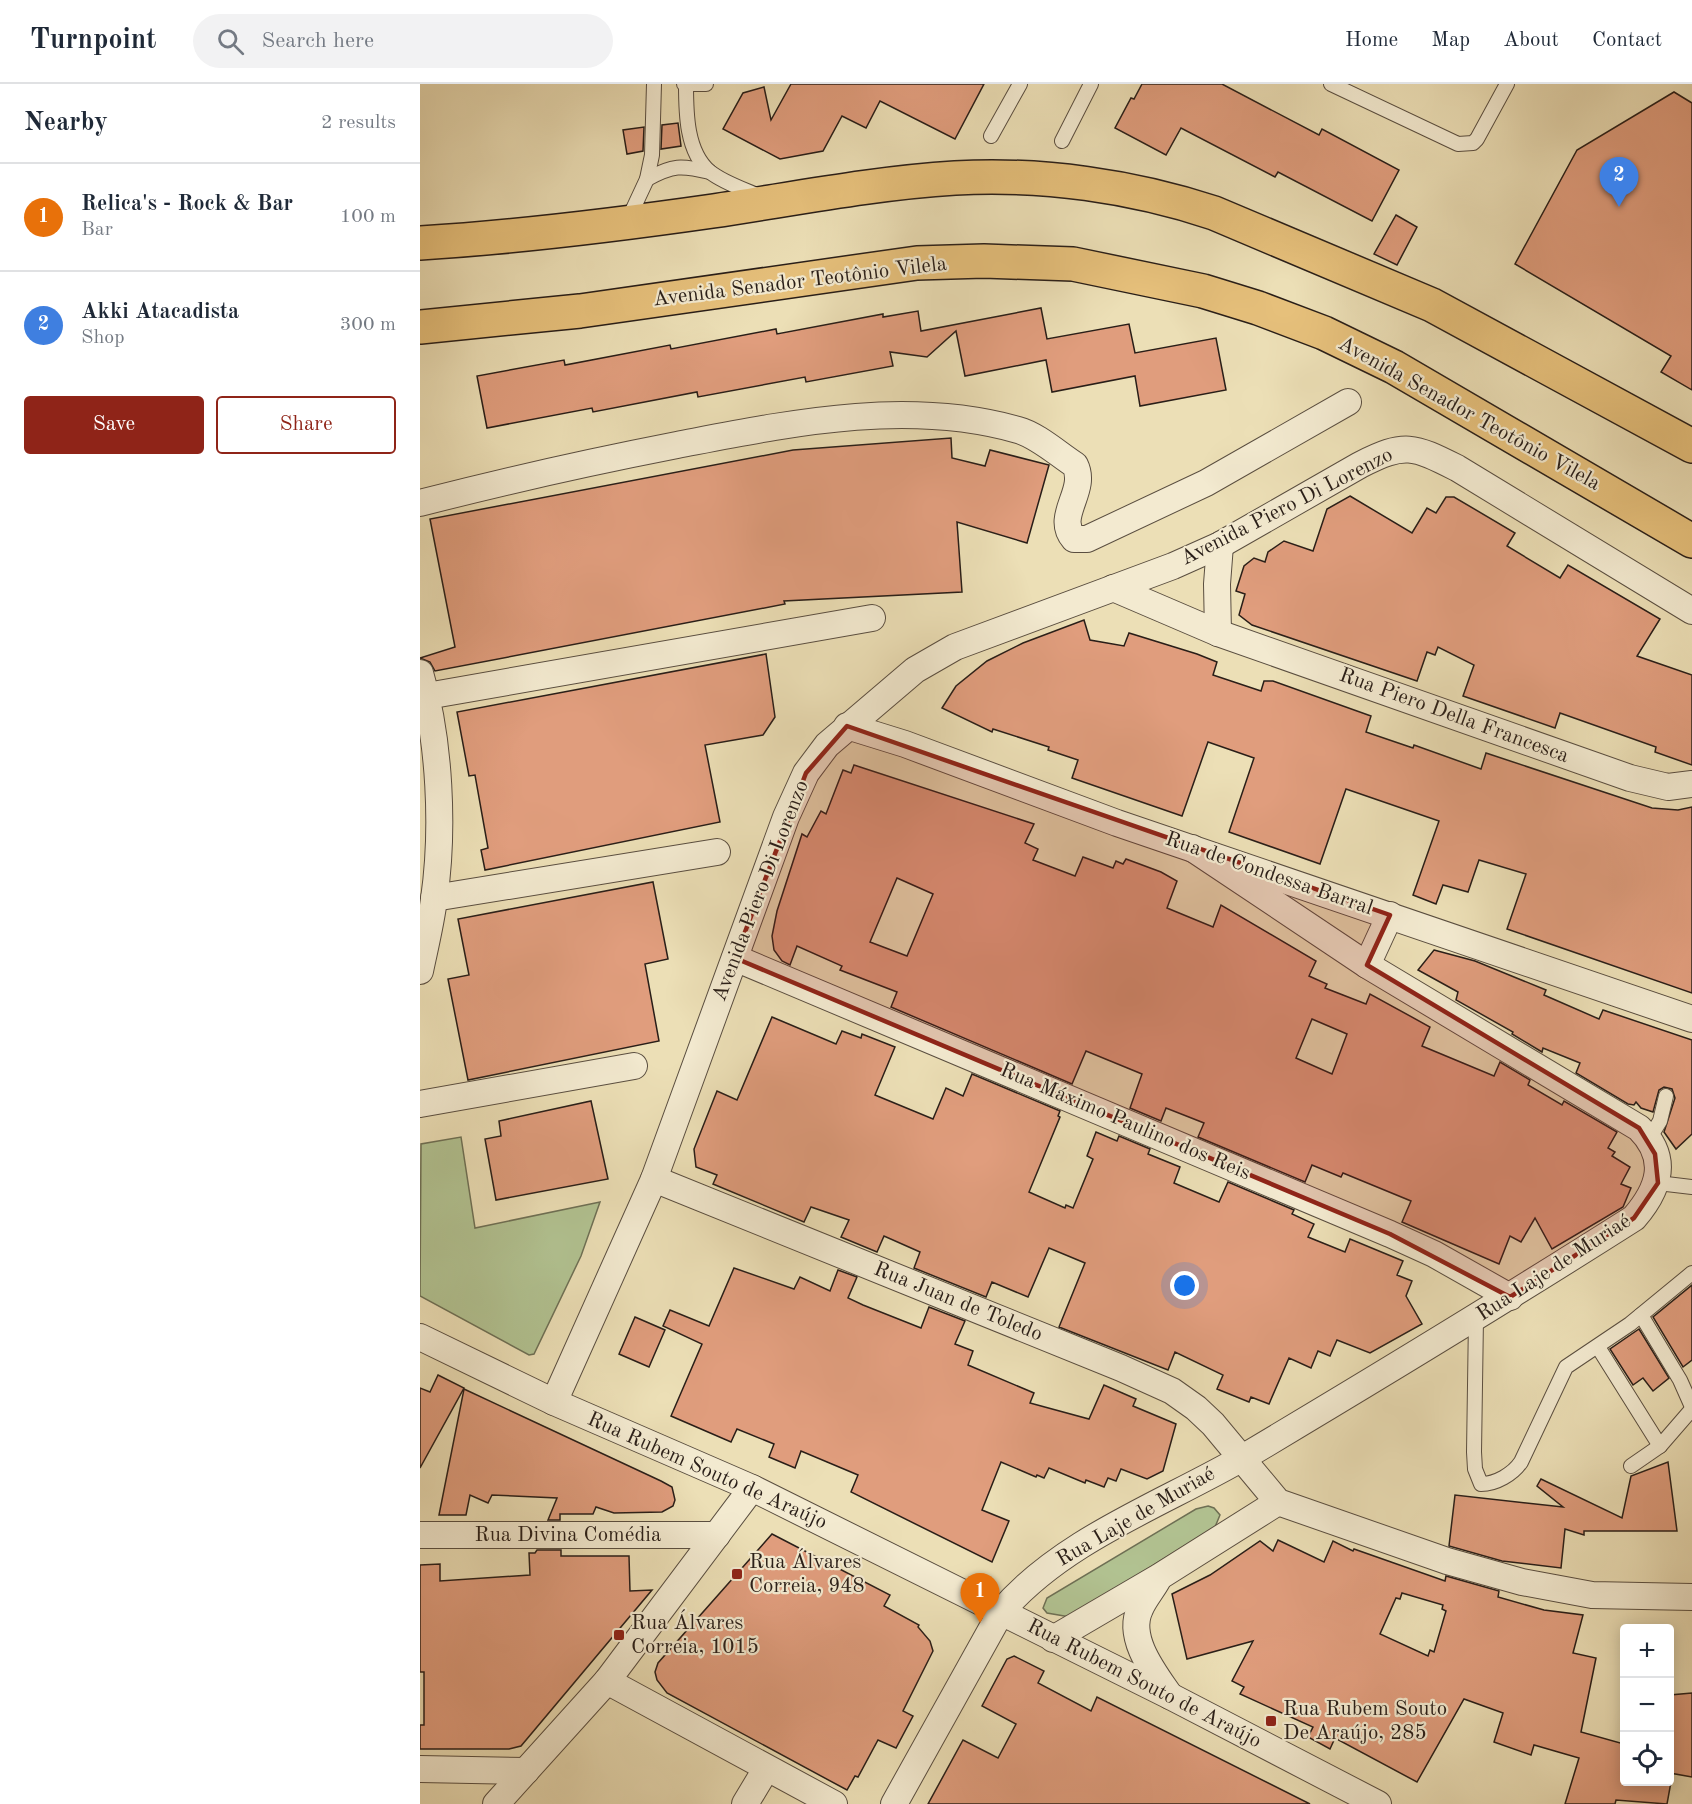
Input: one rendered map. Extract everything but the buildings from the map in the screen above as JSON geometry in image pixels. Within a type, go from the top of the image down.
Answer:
[{"type":"main road","points":[[420,243],[491,239],[626,224],[897,183],[957,178],[1013,178],[1095,185],[1186,204],[1298,247],[1422,300],[1687,437]]},
{"type":"main road","name":"Avenida Senador Teotônio Vilela","points":[[420,327],[580,311],[907,264],[984,261],[1073,264],[1203,291],[1324,333],[1394,367],[1692,541]]},
{"type":"street","points":[[420,502],[548,471],[771,427],[904,413],[963,418],[1020,430],[1076,465],[1080,483],[1066,518],[1068,532],[1074,539],[1087,539],[1206,483],[1348,402]]},
{"type":"street","name":"Avenida Piero Di Lorenzo","points":[[554,1402],[654,1179],[786,817],[806,772],[827,745],[915,670],[955,647],[1220,545],[1381,454],[1404,448],[1428,453],[1692,611]]},
{"type":"street","points":[[1218,633],[1217,584],[1220,545]]},
{"type":"street","name":"Rua Piero Della Francesca","points":[[1113,588],[1218,633],[1630,778],[1668,788],[1692,784]]},
{"type":"street","points":[[420,971],[434,898],[438,787],[424,684],[872,618]]},
{"type":"street","name":"Rua de Condessa Barral","points":[[848,726],[906,744],[1192,848],[1692,1019]]},
{"type":"street","points":[[1192,848],[1367,965],[1639,1128],[1649,1139],[1655,1154],[1658,1183]]},
{"type":"street","points":[[434,898],[717,852]]},
{"type":"street","points":[[1367,965],[1390,915]]},
{"type":"street","name":"Rua Máximo Paulino dos Reis","points":[[735,958],[1390,1234],[1434,1254],[1510,1297]]},
{"type":"street","points":[[420,1104],[634,1066]]},
{"type":"street","name":"Rua Juan de Toledo","points":[[654,1179],[1121,1368],[1172,1391],[1213,1424],[1278,1502]]},
{"type":"street","name":"Rua Laje de Muriaé","points":[[894,1804],[1001,1612],[1022,1588],[1048,1567],[1182,1489],[1240,1459],[1510,1297],[1634,1218],[1649,1201],[1658,1183]]},
{"type":"street","name":"Rua Rubem Souto de Araújo","points":[[420,1337],[554,1402],[752,1488],[1053,1640],[1170,1696],[1378,1804]]},
{"type":"street","points":[[496,1804],[607,1681],[752,1488]]},
{"type":"street","points":[[1053,1640],[1278,1502],[1447,1561],[1522,1582],[1592,1596],[1692,1597]]},
{"type":"street","name":"Rua Divina Comédia","points":[[420,1535],[717,1535]]},
{"type":"street","points":[[1159,1577],[1138,1611],[1137,1625],[1145,1658],[1170,1696]]},
{"type":"street","points":[[607,1681],[719,1744],[834,1804]]},
{"type":"street","points":[[420,1769],[526,1771]]},
{"type":"street","points":[[745,1804],[766,1769]]},
{"type":"lane","points":[[626,224],[647,179],[652,155],[654,84]]},
{"type":"lane","points":[[706,84],[685,84],[689,130],[698,155],[710,172]]},
{"type":"lane","points":[[991,136],[1020,84]]},
{"type":"lane","points":[[1062,141],[1091,84]]},
{"type":"lane","points":[[1331,84],[1452,141],[1465,144],[1477,139],[1507,84]]},
{"type":"lane","points":[[647,179],[673,167],[684,166],[710,172],[771,202]]},
{"type":"lane","points":[[1649,1139],[1660,1121],[1666,1096]]},
{"type":"lane","points":[[1658,1183],[1692,1187]]},
{"type":"lane","points":[[1476,1318],[1474,1452],[1478,1479],[1481,1484],[1487,1484],[1518,1467],[1566,1367],[1641,1316],[1692,1273]]},
{"type":"lane","points":[[1631,1466],[1660,1446],[1692,1408],[1680,1380],[1641,1316]]},
{"type":"lane","points":[[1598,1347],[1660,1446]]},
{"type":"highlighted area","points":[[847,726],[1390,915],[1367,965],[1639,1128],[1655,1154],[1658,1183],[1634,1218],[1510,1297],[1390,1234],[735,958],[806,773]]},
{"type":"green space","points":[[461,1137],[475,1228],[600,1202],[581,1256],[534,1354],[529,1355],[420,1296],[421,1144]]},
{"type":"green space","points":[[1208,1506],[1214,1508],[1220,1515],[1215,1527],[1070,1617],[1047,1613],[1043,1608],[1047,1598],[1196,1509]]},
{"type":"place","name":"Akki Atacadista","points":[[1619,207]]},
{"type":"place","name":"Rua Álvares Correia, 948","points":[[737,1574]]},
{"type":"place","name":"Relica's - Rock & Bar","points":[[980,1623]]},
{"type":"place","name":"Rua Álvares Correia, 1015","points":[[619,1635]]},
{"type":"place","name":"Rua Rubem Souto De Araújo, 285","points":[[1271,1721]]}]
